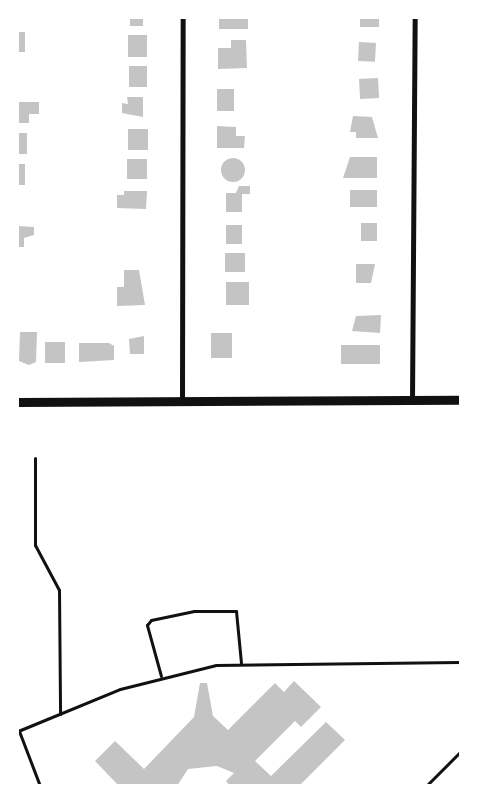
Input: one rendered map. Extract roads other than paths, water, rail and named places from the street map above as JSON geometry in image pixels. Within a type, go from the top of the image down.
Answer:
[{"type":"main road","points":[[18,402],[182,404],[460,400]]},
{"type":"street","points":[[182,404],[184,18]]},
{"type":"street","points":[[412,401],[415,18]]},
{"type":"lane","points":[[35,458],[35,545],[59,590],[60,714]]},
{"type":"lane","points":[[161,676],[147,625],[151,620],[194,611],[236,611],[240,663]]},
{"type":"lane","points":[[40,786],[18,731],[161,676],[240,663],[460,662]]},
{"type":"lane","points":[[426,786],[460,752]]}]
